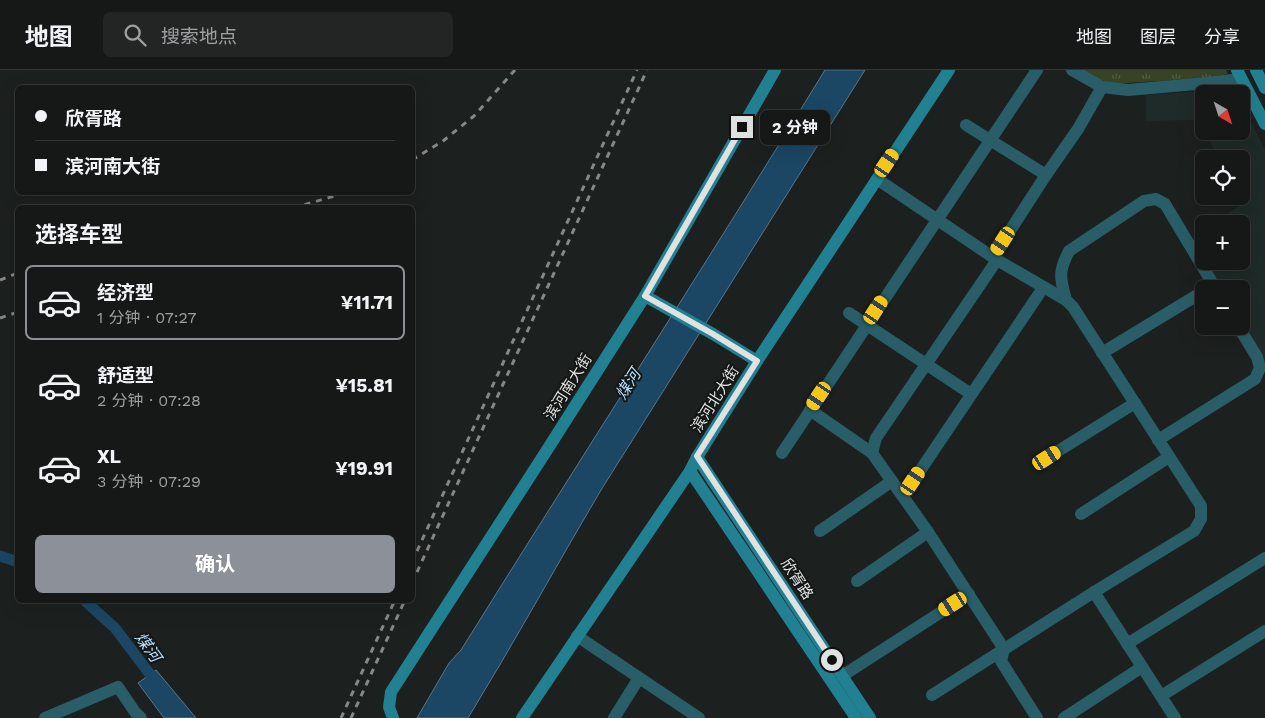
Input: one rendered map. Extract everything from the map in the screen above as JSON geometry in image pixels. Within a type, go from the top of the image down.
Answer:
[{"type":"street","name":"滨河南大街","points":[[393,718],[389,707],[391,692],[645,296],[775,70]]},
{"type":"street","name":"滨河北大街","points":[[522,718],[690,471],[697,456],[757,361],[949,70]]},
{"type":"street","points":[[782,453],[1037,70]]},
{"type":"street","points":[[1072,70],[1102,87],[1128,90],[1207,84],[1239,74],[1265,124]]},
{"type":"street","points":[[1256,70],[1265,88]]},
{"type":"street","points":[[872,452],[876,438],[927,364],[995,259],[1046,175],[1078,130],[1102,87]]},
{"type":"street","points":[[966,125],[1046,175]]},
{"type":"street","points":[[877,179],[995,259],[1066,300],[1073,307],[1200,506],[1201,519],[1194,531],[932,695]]},
{"type":"street","points":[[1066,300],[1060,277],[1062,263],[1069,251],[1144,201],[1156,199],[1165,204],[1206,280]]},
{"type":"street","points":[[903,496],[1043,288]]},
{"type":"street","points":[[645,296],[757,361]]},
{"type":"street","points":[[1102,353],[1195,297]]},
{"type":"street","points":[[849,313],[971,394]]},
{"type":"street","points":[[1158,440],[1255,379],[1260,368],[1257,357],[1244,335]]},
{"type":"street","points":[[1047,458],[1135,403]]},
{"type":"street","points":[[810,410],[872,452],[928,532],[1004,649],[1001,661],[1037,718]]},
{"type":"street","name":"欣胥路","points":[[697,456],[870,718]]},
{"type":"street","points":[[1081,514],[1169,457]]},
{"type":"street","name":"欣胥路","points":[[690,471],[856,718]]},
{"type":"street","points":[[820,531],[892,481]]},
{"type":"street","points":[[857,581],[928,532]]},
{"type":"street","points":[[1127,644],[1265,558]]},
{"type":"street","points":[[1094,592],[1175,718]]},
{"type":"street","points":[[842,676],[969,594]]},
{"type":"street","points":[[1161,696],[1265,631]]},
{"type":"street","points":[[577,636],[699,718]]},
{"type":"street","points":[[1064,718],[1142,666]]},
{"type":"street","points":[[614,718],[639,678]]},
{"type":"street","points":[[46,718],[118,687],[141,718]]},
{"type":"shaded area","points":[[1195,92],[1195,120],[1146,121],[1146,95]]},
{"type":"shaded area","points":[[1250,119],[1265,150],[1265,365],[1247,335],[1250,335],[1250,280],[1216,280],[1210,270],[1250,270],[1250,215],[1225,215],[1241,205],[1250,205],[1250,150],[1215,150],[1209,140],[1250,140]]},
{"type":"green space","points":[[1078,70],[1226,70],[1228,74],[1205,78],[1111,84]]},
{"type":"water","points":[[825,70],[865,70],[601,490],[468,718],[417,718],[449,663],[461,650]]},
{"type":"water","points":[[156,670],[196,718],[164,718],[138,683]]},
{"type":"waterway","name":"煤河","points":[[0,556],[15,561]]},
{"type":"waterway","name":"煤河","points":[[87,603],[115,628],[158,685]]},
{"type":"railway","points":[[415,158],[443,141],[474,116],[515,70]]},
{"type":"railway","points":[[415,555],[637,70]]},
{"type":"railway","points":[[415,576],[647,70]]},
{"type":"railway","points":[[303,205],[338,195]]},
{"type":"railway","points":[[0,280],[15,274]]},
{"type":"railway","points":[[0,318],[15,313]]},
{"type":"railway","points":[[341,718],[394,603]]},
{"type":"railway","points":[[351,718],[404,603]]},
{"type":"route","points":[[742,127],[645,296],[757,361],[697,456],[832,660]]}]
